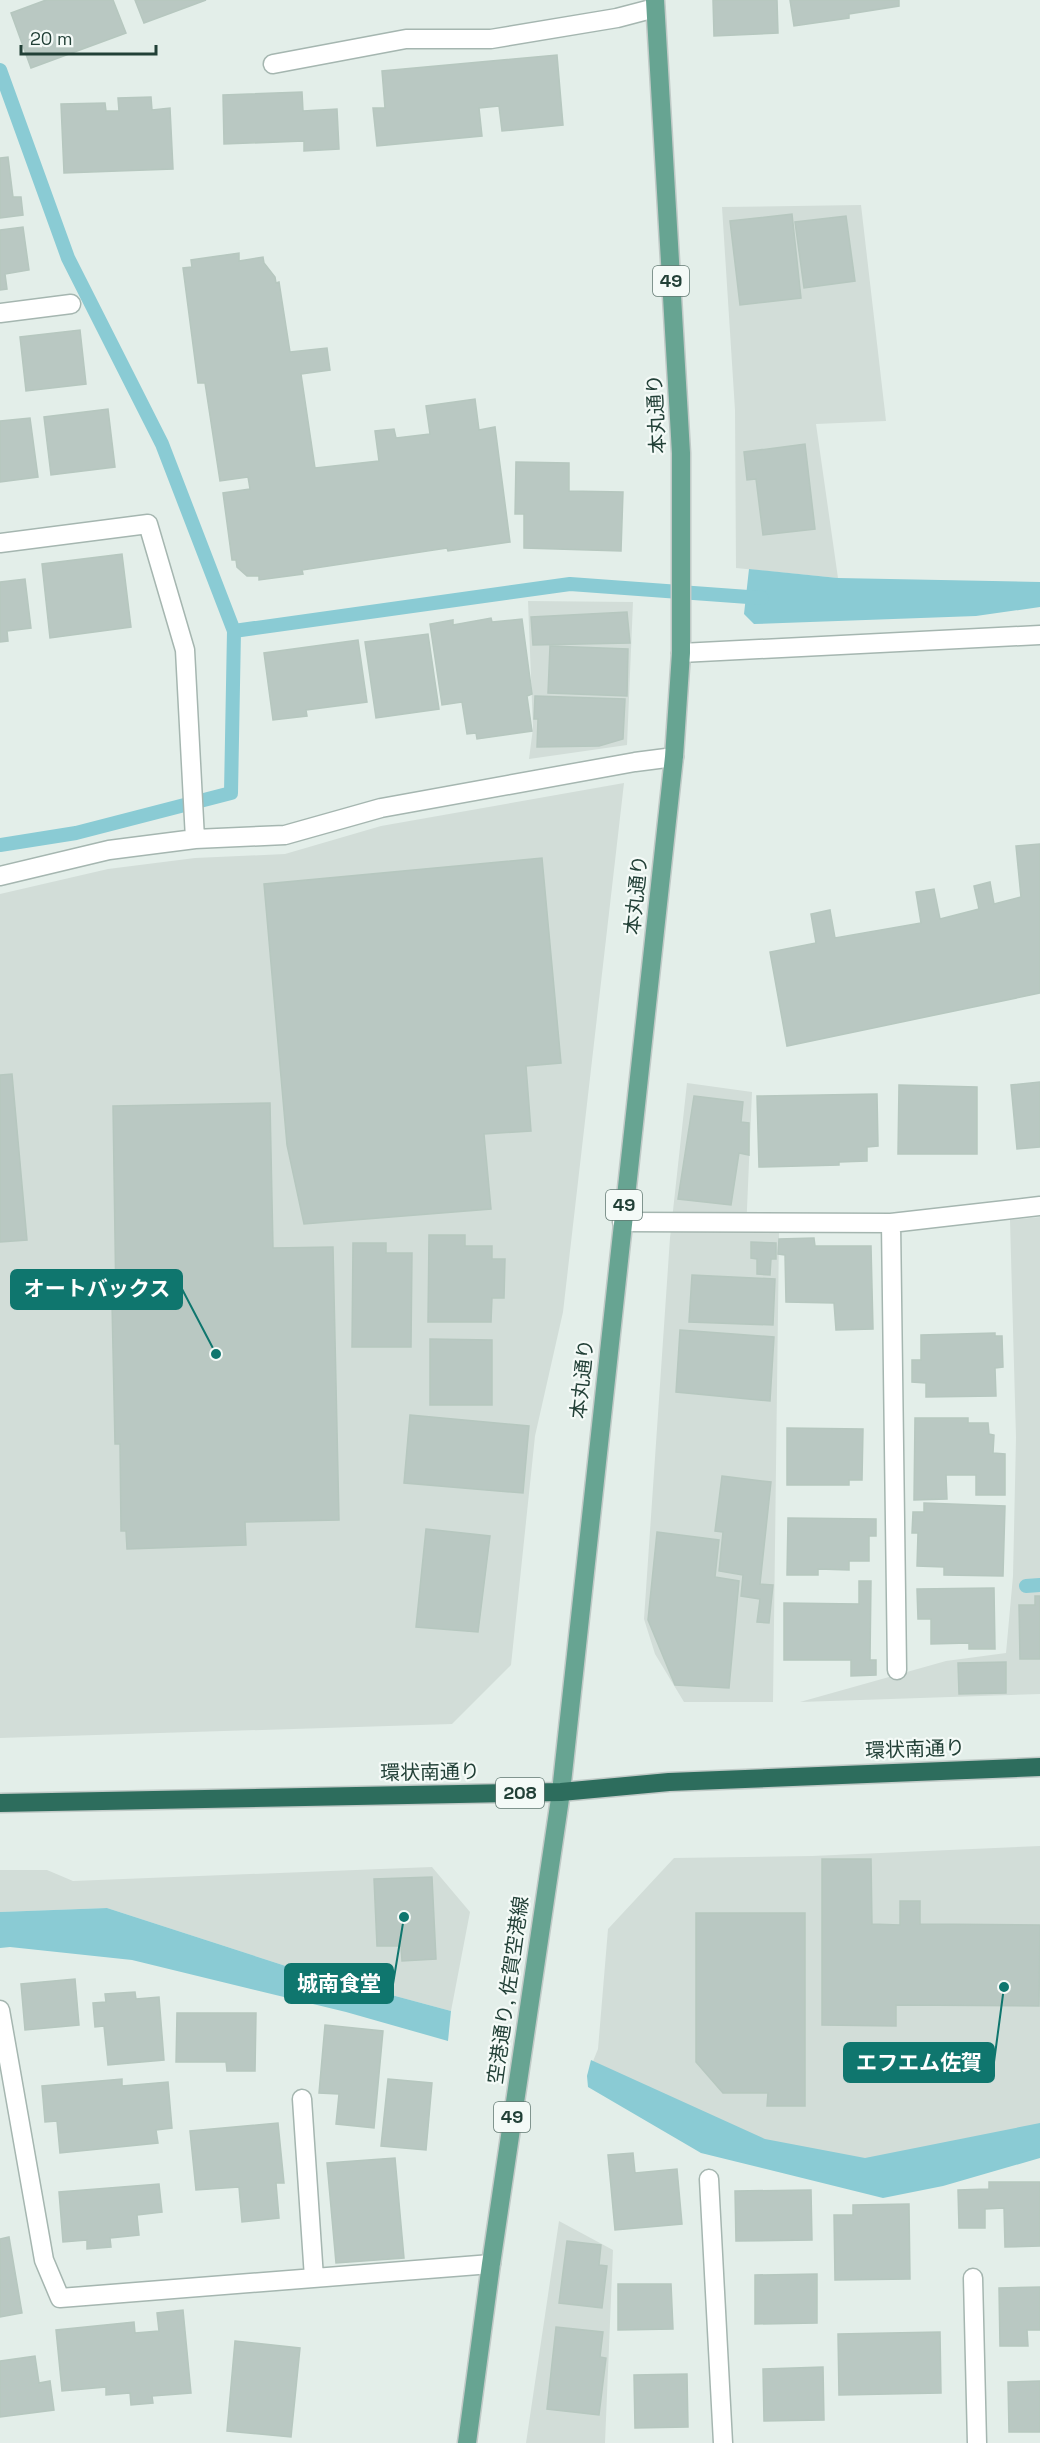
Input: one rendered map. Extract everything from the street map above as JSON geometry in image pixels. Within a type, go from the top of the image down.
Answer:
[{"type":"highway","name":"環状南通り","points":[[0,1803],[561,1792],[669,1782],[1040,1767]]},
{"type":"main road","name":"本丸通り","points":[[561,1792],[674,757],[681,653],[681,453],[655,4]]},
{"type":"main road","name":"空港通り, 佐賀空港線","points":[[467,2443],[490,2264],[561,1792]]},
{"type":"street","points":[[273,64],[406,39],[491,39],[617,18],[655,4]]},
{"type":"street","points":[[0,313],[71,304]]},
{"type":"street","points":[[0,543],[148,524],[185,650],[195,839]]},
{"type":"street","points":[[681,653],[1040,635]]},
{"type":"street","points":[[0,876],[109,850],[195,839],[285,835],[381,808],[674,757]]},
{"type":"street","points":[[622,1222],[891,1223],[1040,1206]]},
{"type":"street","points":[[891,1223],[897,1670]]},
{"type":"street","points":[[0,2010],[44,2260],[60,2298],[490,2264]]},
{"type":"street","points":[[302,2099],[314,2278]]},
{"type":"street","points":[[709,2179],[723,2443]]},
{"type":"street","points":[[973,2278],[976,2443]]},
{"type":"shaded area","points":[[861,205],[886,421],[816,424],[838,578],[736,568],[735,410],[722,207]]},
{"type":"shaded area","points":[[528,601],[633,602],[627,745],[529,759],[533,728]]},
{"type":"shaded area","points":[[624,783],[563,1312],[535,1436],[511,1665],[452,1724],[0,1738],[0,894],[108,869],[195,858],[285,854],[381,826]]},
{"type":"shaded area","points":[[687,1083],[752,1092],[746,1232],[779,1233],[773,1702],[684,1702],[655,1654],[644,1619],[670,1238]]},
{"type":"shaded area","points":[[1040,1217],[1040,1694],[800,1702],[946,1661],[1006,1653],[1013,1576],[1016,1437],[1010,1220]]},
{"type":"shaded area","points":[[1040,1846],[1040,2148],[878,2177],[705,2146],[587,2076],[598,2049],[608,1929],[674,1858],[812,1856]]},
{"type":"shaded area","points":[[432,1867],[470,1912],[451,2011],[295,1969],[107,1908],[0,1912],[0,1870],[47,1870],[73,1881]]},
{"type":"shaded area","points":[[559,2221],[613,2250],[605,2443],[526,2443]]},
{"type":"water","points":[[749,569],[838,578],[1040,582],[1040,607],[976,616],[754,624],[744,614]]},
{"type":"water","points":[[107,1908],[295,1969],[451,2011],[448,2041],[346,2012],[132,1960],[10,1947],[0,1948],[0,1912]]},
{"type":"water","points":[[591,2060],[765,2139],[865,2158],[1040,2123],[1040,2158],[943,2186],[883,2198],[701,2153],[588,2087],[587,2076]]},
{"type":"building","points":[[46,0],[113,0],[126,33],[31,68],[11,13]]},
{"type":"building","points":[[135,0],[206,0],[144,23]]},
{"type":"building","points":[[713,0],[777,0],[778,33],[714,36]]},
{"type":"building","points":[[790,0],[899,0],[899,6],[849,14],[849,18],[794,26]]},
{"type":"building","points":[[557,55],[563,125],[502,131],[499,106],[479,108],[482,136],[377,146],[373,108],[385,108],[382,71]]},
{"type":"building","points":[[302,92],[303,111],[337,109],[339,149],[304,151],[304,141],[224,144],[223,95]]},
{"type":"building","points":[[151,97],[152,110],[170,108],[173,169],[64,173],[61,104],[105,103],[106,111],[119,111],[118,98]]},
{"type":"building","points":[[8,157],[13,197],[21,197],[23,215],[0,218],[0,158]]},
{"type":"building","points":[[792,214],[801,298],[740,305],[730,221]]},
{"type":"building","points":[[846,216],[855,281],[804,288],[795,222]]},
{"type":"building","points":[[23,227],[29,270],[5,274],[7,289],[0,290],[0,230]]},
{"type":"building","points":[[239,253],[239,261],[263,257],[276,283],[279,282],[290,352],[327,348],[330,370],[301,374],[315,468],[379,461],[375,431],[394,429],[396,438],[430,434],[426,406],[475,399],[479,430],[495,427],[510,542],[448,551],[447,548],[302,570],[303,574],[259,580],[259,576],[247,576],[237,567],[236,560],[232,560],[223,493],[250,489],[248,477],[220,481],[205,383],[198,383],[183,268],[192,267],[191,260]]},
{"type":"building","points":[[80,330],[86,384],[26,391],[20,337]]},
{"type":"building","points":[[108,409],[115,467],[51,475],[44,417]]},
{"type":"building","points":[[30,418],[38,477],[0,482],[0,421]]},
{"type":"building","points":[[805,444],[815,529],[763,535],[756,479],[747,480],[744,452]]},
{"type":"building","points":[[516,462],[569,463],[569,491],[623,492],[621,551],[524,548],[524,514],[515,514]]},
{"type":"building","points":[[122,554],[131,627],[50,638],[42,564]]},
{"type":"building","points":[[25,579],[31,628],[7,631],[8,641],[0,642],[0,582]]},
{"type":"building","points":[[627,612],[630,643],[533,645],[531,617]]},
{"type":"building","points":[[491,618],[492,622],[522,619],[532,694],[527,696],[532,731],[477,739],[476,733],[467,734],[462,702],[442,705],[430,624],[453,620],[453,625]]},
{"type":"building","points":[[428,634],[439,709],[376,718],[365,642]]},
{"type":"building","points":[[358,640],[367,702],[306,710],[307,716],[273,720],[264,653]]},
{"type":"building","points":[[550,646],[628,649],[627,696],[548,693]]},
{"type":"building","points":[[535,696],[625,699],[623,739],[599,746],[537,747],[538,719],[534,719]]},
{"type":"building","points":[[1040,844],[1040,993],[787,1046],[770,952],[816,943],[811,914],[830,910],[835,938],[921,923],[916,892],[934,889],[940,919],[979,909],[974,886],[990,882],[994,904],[1021,897],[1016,846]]},
{"type":"building","points":[[542,858],[561,1063],[526,1066],[531,1131],[484,1134],[491,1209],[304,1224],[287,1145],[264,884]]},
{"type":"building","points":[[12,1074],[27,1240],[0,1242],[0,1075]]},
{"type":"building","points":[[1040,1082],[1040,1147],[1017,1149],[1011,1085]]},
{"type":"building","points":[[899,1085],[977,1087],[977,1154],[898,1154]]},
{"type":"building","points":[[877,1094],[878,1146],[867,1147],[867,1161],[839,1162],[839,1165],[759,1167],[757,1096]]},
{"type":"building","points":[[694,1096],[743,1102],[741,1122],[749,1123],[749,1155],[739,1153],[731,1205],[678,1199]]},
{"type":"building","points":[[270,1103],[273,1248],[333,1247],[339,1520],[245,1522],[246,1545],[127,1549],[126,1531],[121,1531],[120,1444],[115,1444],[112,1303],[116,1303],[113,1106]]},
{"type":"building","points":[[429,1235],[465,1235],[465,1246],[492,1246],[492,1259],[505,1259],[504,1298],[492,1298],[491,1322],[428,1322]]},
{"type":"building","points":[[814,1238],[815,1246],[871,1246],[873,1329],[836,1330],[834,1303],[786,1302],[785,1255],[778,1254],[779,1239]]},
{"type":"building","points":[[751,1242],[776,1243],[776,1259],[771,1259],[770,1275],[757,1274],[757,1259],[751,1258]]},
{"type":"building","points":[[353,1243],[386,1243],[386,1253],[412,1253],[411,1347],[352,1347]]},
{"type":"building","points":[[692,1275],[775,1279],[773,1325],[689,1322]]},
{"type":"building","points":[[680,1330],[774,1337],[770,1401],[676,1392]]},
{"type":"building","points":[[995,1333],[995,1336],[1002,1336],[1003,1367],[995,1368],[996,1396],[926,1397],[926,1383],[912,1382],[912,1360],[921,1360],[921,1335]]},
{"type":"building","points":[[430,1339],[492,1340],[492,1405],[430,1405]]},
{"type":"building","points":[[410,1415],[529,1426],[523,1493],[404,1483]]},
{"type":"building","points":[[915,1418],[968,1418],[968,1423],[988,1423],[989,1434],[994,1435],[993,1453],[1005,1454],[1005,1495],[976,1495],[976,1475],[946,1475],[947,1499],[914,1500]]},
{"type":"building","points":[[787,1428],[863,1429],[862,1480],[849,1480],[849,1485],[787,1485]]},
{"type":"building","points":[[722,1476],[771,1482],[760,1584],[773,1585],[769,1623],[757,1622],[760,1599],[741,1596],[743,1575],[719,1571],[723,1532],[715,1531]]},
{"type":"building","points":[[924,1503],[1005,1506],[1003,1576],[944,1575],[944,1567],[917,1566],[918,1533],[912,1533],[913,1512],[924,1512]]},
{"type":"building","points":[[788,1518],[876,1519],[876,1536],[869,1536],[869,1561],[849,1561],[849,1570],[818,1569],[818,1575],[787,1575]]},
{"type":"building","points":[[426,1529],[490,1536],[478,1632],[416,1627]]},
{"type":"building","points":[[657,1532],[719,1540],[715,1577],[739,1581],[729,1688],[675,1685],[648,1620]]},
{"type":"building","points":[[859,1581],[871,1581],[870,1660],[876,1660],[876,1675],[851,1676],[851,1660],[784,1660],[784,1603],[859,1604]]},
{"type":"building","points":[[994,1588],[995,1649],[969,1649],[969,1643],[931,1644],[931,1619],[918,1619],[917,1589]]},
{"type":"building","points":[[1035,1596],[1040,1596],[1040,1659],[1020,1659],[1019,1605],[1035,1605]]},
{"type":"building","points":[[1006,1662],[1006,1693],[959,1694],[958,1663]]},
{"type":"building","points":[[822,1859],[871,1859],[872,1924],[900,1925],[900,1901],[920,1901],[920,1924],[1040,1925],[1039,2006],[896,2005],[896,2026],[822,2025]]},
{"type":"building","points":[[432,1877],[436,1959],[402,1961],[401,1946],[377,1946],[374,1879]]},
{"type":"building","points":[[696,1913],[805,1913],[805,2106],[767,2106],[768,2093],[723,2093],[696,2062]]},
{"type":"building","points":[[75,1979],[79,2025],[25,2030],[21,1984]]},
{"type":"building","points":[[135,1992],[136,1999],[159,1997],[164,2060],[108,2065],[104,2026],[95,2027],[93,2003],[106,2002],[105,1994]]},
{"type":"building","points":[[177,2013],[256,2013],[255,2071],[227,2071],[226,2062],[176,2062]]},
{"type":"building","points":[[325,2025],[383,2031],[374,2128],[336,2124],[339,2094],[319,2093]]},
{"type":"building","points":[[122,2079],[122,2086],[168,2082],[172,2128],[156,2130],[158,2143],[60,2153],[57,2121],[45,2122],[42,2086]]},
{"type":"building","points":[[388,2079],[432,2083],[426,2150],[381,2146]]},
{"type":"building","points":[[278,2123],[284,2183],[276,2183],[279,2218],[242,2222],[239,2187],[196,2190],[190,2131]]},
{"type":"building","points":[[633,2153],[635,2173],[677,2169],[682,2224],[615,2230],[608,2155]]},
{"type":"building","points":[[395,2158],[404,2258],[336,2263],[327,2163]]},
{"type":"building","points":[[989,2182],[1040,2182],[1040,2246],[1005,2247],[1004,2208],[985,2209],[985,2228],[959,2228],[958,2190],[989,2189]]},
{"type":"building","points":[[159,2184],[162,2212],[137,2215],[139,2235],[110,2238],[111,2247],[87,2249],[87,2240],[63,2242],[59,2192]]},
{"type":"building","points":[[811,2190],[812,2240],[736,2241],[735,2191]]},
{"type":"building","points":[[909,2204],[910,2279],[835,2280],[834,2215],[853,2215],[853,2205]]},
{"type":"building","points":[[9,2237],[22,2313],[0,2317],[0,2239]]},
{"type":"building","points":[[567,2241],[601,2245],[599,2265],[607,2266],[602,2308],[559,2303]]},
{"type":"building","points":[[817,2274],[817,2323],[755,2324],[755,2275]]},
{"type":"building","points":[[618,2284],[671,2284],[673,2329],[618,2330]]},
{"type":"building","points":[[1040,2287],[1040,2330],[1027,2330],[1028,2346],[1000,2346],[999,2288]]},
{"type":"building","points":[[183,2310],[191,2393],[152,2396],[153,2403],[131,2405],[130,2393],[106,2395],[106,2387],[62,2391],[56,2330],[134,2322],[135,2333],[159,2331],[157,2313]]},
{"type":"building","points":[[556,2327],[603,2332],[600,2357],[606,2358],[599,2415],[547,2409]]},
{"type":"building","points":[[940,2332],[941,2393],[839,2395],[838,2334]]},
{"type":"building","points":[[235,2341],[300,2348],[291,2437],[227,2431]]},
{"type":"building","points":[[35,2356],[39,2383],[50,2381],[54,2410],[0,2417],[0,2361]]},
{"type":"building","points":[[823,2367],[824,2420],[764,2421],[763,2369]]},
{"type":"building","points":[[687,2374],[688,2427],[635,2428],[634,2375]]},
{"type":"building","points":[[1040,2381],[1040,2432],[1009,2432],[1008,2382]]},
{"type":"waterway","points":[[0,70],[68,258],[162,444],[234,631],[231,793],[76,833],[0,845]]},
{"type":"waterway","points":[[234,631],[570,584],[762,598]]},
{"type":"waterway","points":[[1026,1586],[1040,1585]]},
{"type":"place","name":"オートバックス","points":[[216,1354]]},
{"type":"place","name":"城南食堂","points":[[404,1917]]},
{"type":"place","name":"エフエム佐賀","points":[[1004,1987]]}]
